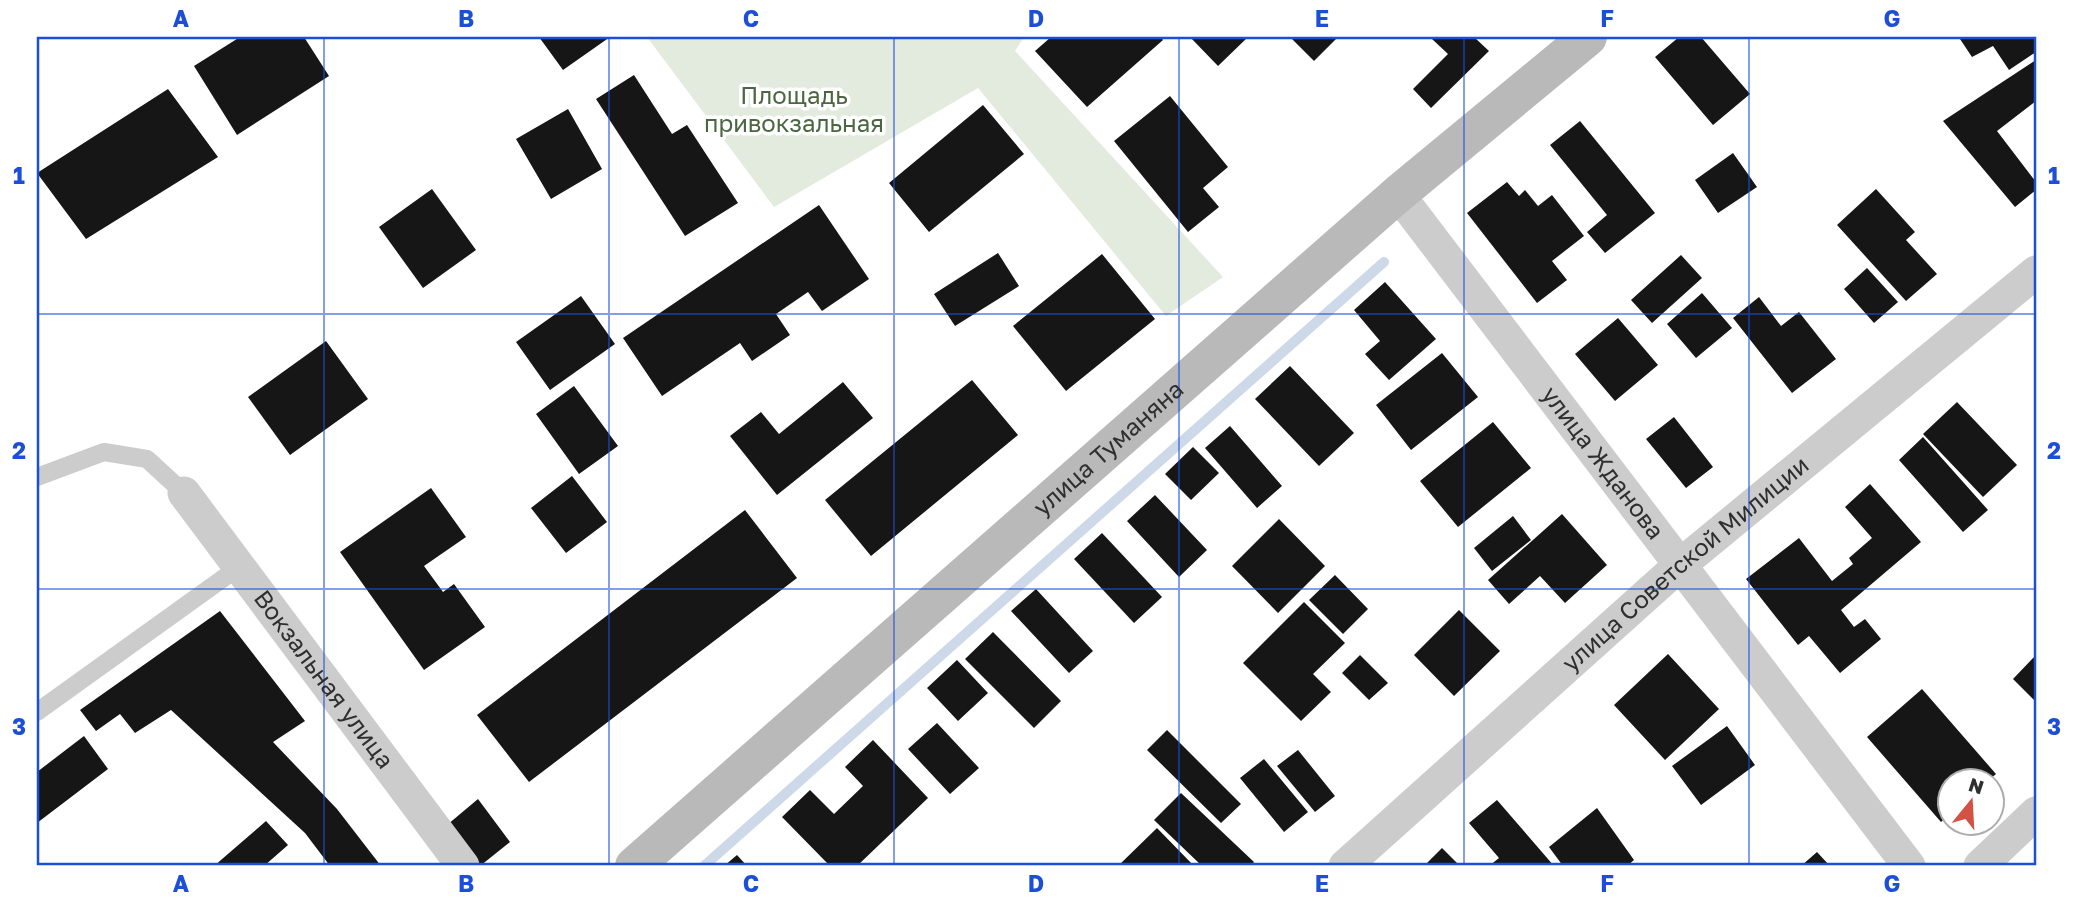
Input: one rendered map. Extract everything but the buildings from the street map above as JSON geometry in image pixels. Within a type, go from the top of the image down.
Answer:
[{"type":"street","name":"улица Туманяна","points":[[634,866],[1398,194],[1588,37]]},
{"type":"street","name":"улица Жданова","points":[[1398,194],[1909,866]]},
{"type":"street","name":"улица Советской Милиции","points":[[1345,866],[1680,565],[2036,272]]},
{"type":"street","name":"Вокзальная улица","points":[[184,493],[463,866]]},
{"type":"street","points":[[1980,866],[2036,813]]},
{"type":"lane","points":[[37,477],[104,452],[147,459],[184,493]]},
{"type":"lane","points":[[37,712],[239,567]]},
{"type":"green space","name":"Площадь привокзальная","points":[[647,37],[1024,37],[1015,51],[1223,277],[1166,316],[978,88],[774,207]]},
{"type":"waterway","points":[[704,866],[1384,262]]}]
